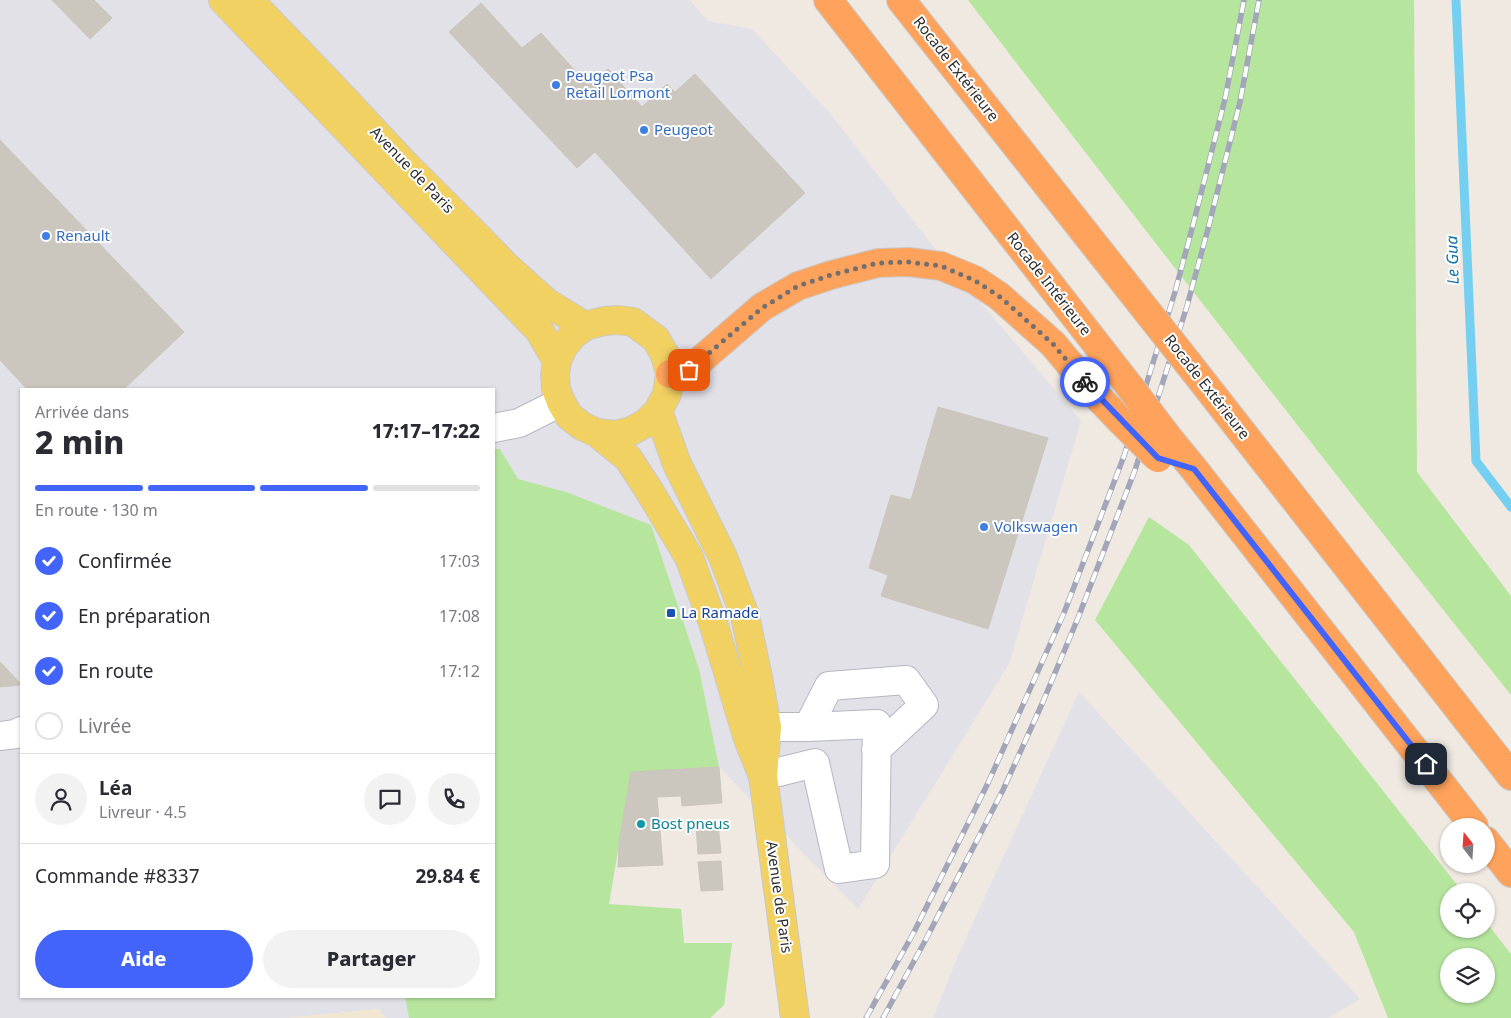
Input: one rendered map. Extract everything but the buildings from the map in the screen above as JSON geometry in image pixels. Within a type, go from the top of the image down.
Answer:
[{"type":"highway","name":"Rocade Intérieure","points":[[828,0],[1130,387],[1162,447]]},
{"type":"highway","name":"Rocade Extérieure","points":[[902,0],[1511,776]]},
{"type":"highway","points":[[670,374],[689,370],[762,308],[798,286],[831,275],[878,263],[908,262],[941,266],[974,280],[999,296],[1053,344],[1094,393],[1120,420],[1194,469],[1468,818]]},
{"type":"highway","points":[[1495,853],[1511,873]]},
{"type":"main road","points":[[223,0],[530,320],[539,330],[557,361]]},
{"type":"main road","name":"Avenue de Paris","points":[[249,0],[410,170],[478,236],[507,268],[546,302],[586,326]]},
{"type":"main road","points":[[597,433],[614,435],[631,431],[646,424],[658,411],[667,394],[670,374],[666,355],[656,339],[632,322],[604,321],[586,326],[573,335],[563,347],[557,361],[556,389],[560,402],[570,416],[582,426],[597,433],[628,458],[689,558],[714,626],[748,739],[763,776]]},
{"type":"main road","points":[[658,411],[677,464],[723,557],[739,597],[756,668],[767,728],[763,776]]},
{"type":"main road","name":"Avenue de Paris","points":[[763,776],[795,1018]]},
{"type":"street","points":[[495,428],[519,423],[560,402]]},
{"type":"street","points":[[808,727],[829,686],[906,680],[924,705],[876,750]]},
{"type":"street","points":[[763,776],[814,764],[839,869],[875,864],[877,724],[767,728]]},
{"type":"street","points":[[0,736],[20,732]]},
{"type":"shaded area","points":[[0,0],[690,0],[708,21],[752,29],[829,112],[929,241],[1081,421],[1009,664],[858,909],[719,767],[631,773],[609,904],[681,909],[684,943],[732,943],[724,1005],[710,1018],[386,1018],[379,1009],[286,1018],[0,1018]]},
{"type":"shaded area","points":[[1079,692],[1360,999],[1328,1018],[933,1018],[959,953]]},
{"type":"shaded area","points":[[379,1009],[386,1018],[286,1018]]},
{"type":"green space","points":[[968,0],[1414,0],[1417,472],[1511,596],[1511,695],[1102,175]]},
{"type":"green space","points":[[495,449],[500,449],[518,479],[566,492],[651,525],[699,669],[719,767],[631,773],[609,904],[681,909],[684,943],[732,943],[724,1005],[710,1018],[409,1018],[405,998],[495,998]]},
{"type":"green space","points":[[1149,517],[1189,545],[1440,863],[1440,873],[1448,873],[1456,883],[1440,883],[1440,938],[1495,938],[1495,934],[1511,954],[1511,1018],[1388,1018],[1354,932],[1095,620]]},
{"type":"waterway","name":"Le Gua","points":[[1456,0],[1476,461],[1511,507]]},
{"type":"railway","points":[[866,1018],[914,932],[988,783],[1064,613],[1124,456],[1175,292],[1193,225],[1225,99],[1244,0]]},
{"type":"railway","points":[[883,1018],[1003,790],[1078,618],[1135,470],[1187,306],[1208,229],[1240,102],[1259,0]]},
{"type":"way so far","points":[[689,370],[762,308],[798,286],[878,263],[908,262],[941,266],[974,280],[999,296],[1053,344],[1085,382]]},
{"type":"place","name":"Peugeot Psa Retail Lormont","points":[[556,85]]},
{"type":"place","name":"Peugeot","points":[[644,130]]},
{"type":"place","name":"Renault","points":[[46,236]]},
{"type":"place","name":"Volkswagen","points":[[984,527]]},
{"type":"place","name":"La Ramade","points":[[671,613]]},
{"type":"place","name":"Bost pneus","points":[[641,824]]},
{"type":"route","points":[[1085,382],[1158,458],[1194,469],[1426,764]]}]
